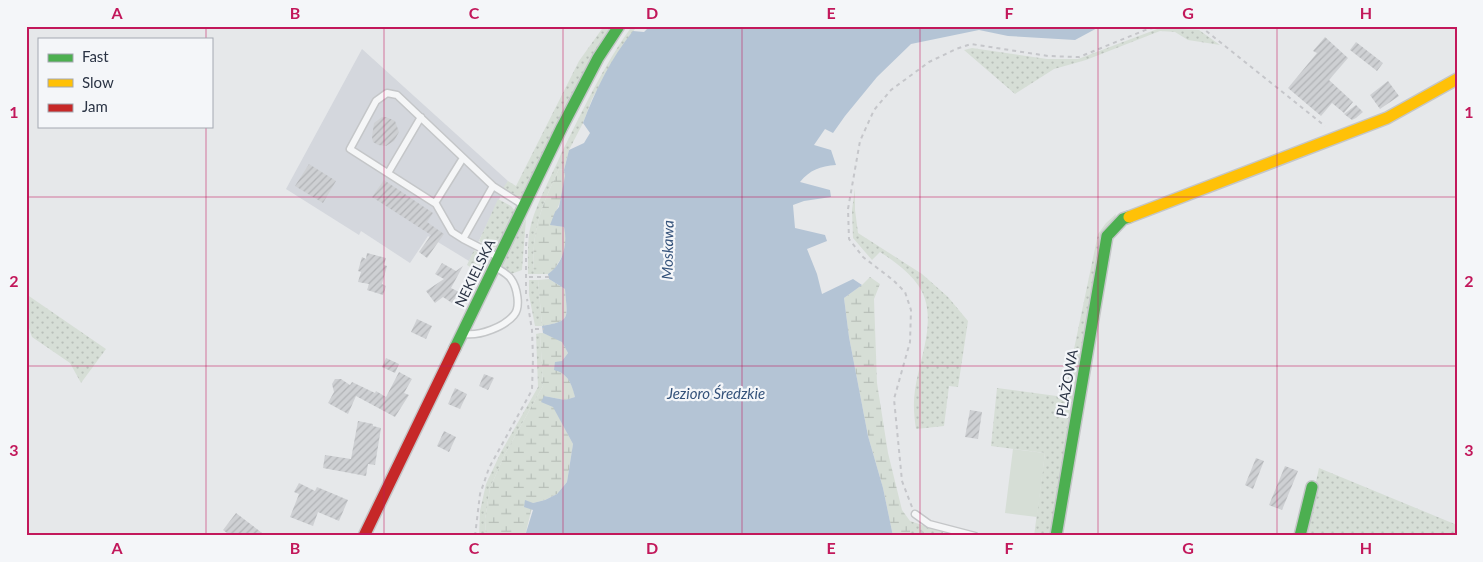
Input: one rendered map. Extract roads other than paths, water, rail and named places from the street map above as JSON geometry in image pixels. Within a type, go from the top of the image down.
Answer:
[{"type":"street","name":"NEKIELSKA","points":[[364,536],[562,126],[598,58],[619,26]]},
{"type":"street","name":"PLAŻOWA","points":[[1056,536],[1107,236],[1123,219],[1387,118],[1457,79]]},
{"type":"street","points":[[1300,536],[1312,487]]},
{"type":"lane","points":[[462,334],[484,333],[514,315],[518,302],[511,278],[497,262],[452,232],[435,203],[350,149],[376,101],[387,93],[397,95],[493,186],[523,206]]},
{"type":"lane","points":[[388,173],[421,118]]},
{"type":"lane","points":[[435,203],[463,158]]},
{"type":"lane","points":[[463,239],[493,186]]},
{"type":"lane","points":[[915,514],[929,524],[972,535]]},
{"type":"water","name":"Jezioro Średzkie","points":[[650,26],[1101,26],[1075,40],[1008,36],[979,30],[911,44],[877,77],[833,133],[825,129],[814,145],[831,150],[836,165],[816,169],[800,182],[830,190],[831,197],[804,201],[793,205],[795,228],[825,235],[827,241],[807,249],[817,274],[822,294],[853,279],[862,285],[844,298],[849,337],[868,436],[883,488],[893,536],[525,536],[533,510],[524,507],[525,500],[533,503],[557,494],[567,482],[573,444],[553,407],[541,402],[544,396],[565,400],[575,397],[571,384],[566,377],[554,370],[555,362],[562,361],[568,353],[562,342],[543,333],[542,326],[563,320],[567,312],[565,289],[549,279],[548,274],[561,259],[565,247],[564,227],[550,225],[559,207],[569,150],[584,143],[590,133],[583,123],[598,87],[618,52],[633,31],[644,32]]},
{"type":"water label","name":"Moskawa","points":[[668,250]]}]
